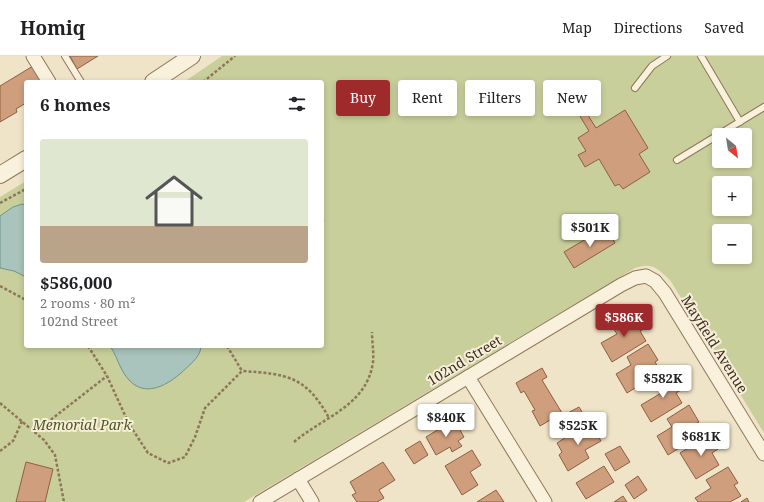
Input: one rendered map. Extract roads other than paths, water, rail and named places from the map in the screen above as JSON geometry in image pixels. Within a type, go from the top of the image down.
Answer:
[{"type":"street","points":[[33,56],[48,80]]},
{"type":"street","points":[[156,80],[192,56]]},
{"type":"street","points":[[0,175],[24,160]]},
{"type":"street","name":"102nd Street","points":[[260,502],[622,285],[635,278],[646,276]]},
{"type":"street","name":"Mayfield Avenue","points":[[646,276],[655,282],[665,293],[764,454]]},
{"type":"street","points":[[468,376],[545,502]]},
{"type":"street","points":[[298,479],[312,502]]},
{"type":"lane","points":[[65,56],[80,80]]},
{"type":"lane","points":[[635,88],[652,66],[667,56]]},
{"type":"lane","points":[[701,56],[740,122]]},
{"type":"lane","points":[[677,160],[764,108]]},
{"type":"water","points":[[24,204],[24,276],[14,271],[0,268],[0,216],[13,207]]},
{"type":"water","points":[[111,348],[201,348],[196,358],[181,373],[156,388],[148,389],[141,388],[127,378]]},
{"type":"park label","name":"Memorial Park","points":[[82,424]]}]
